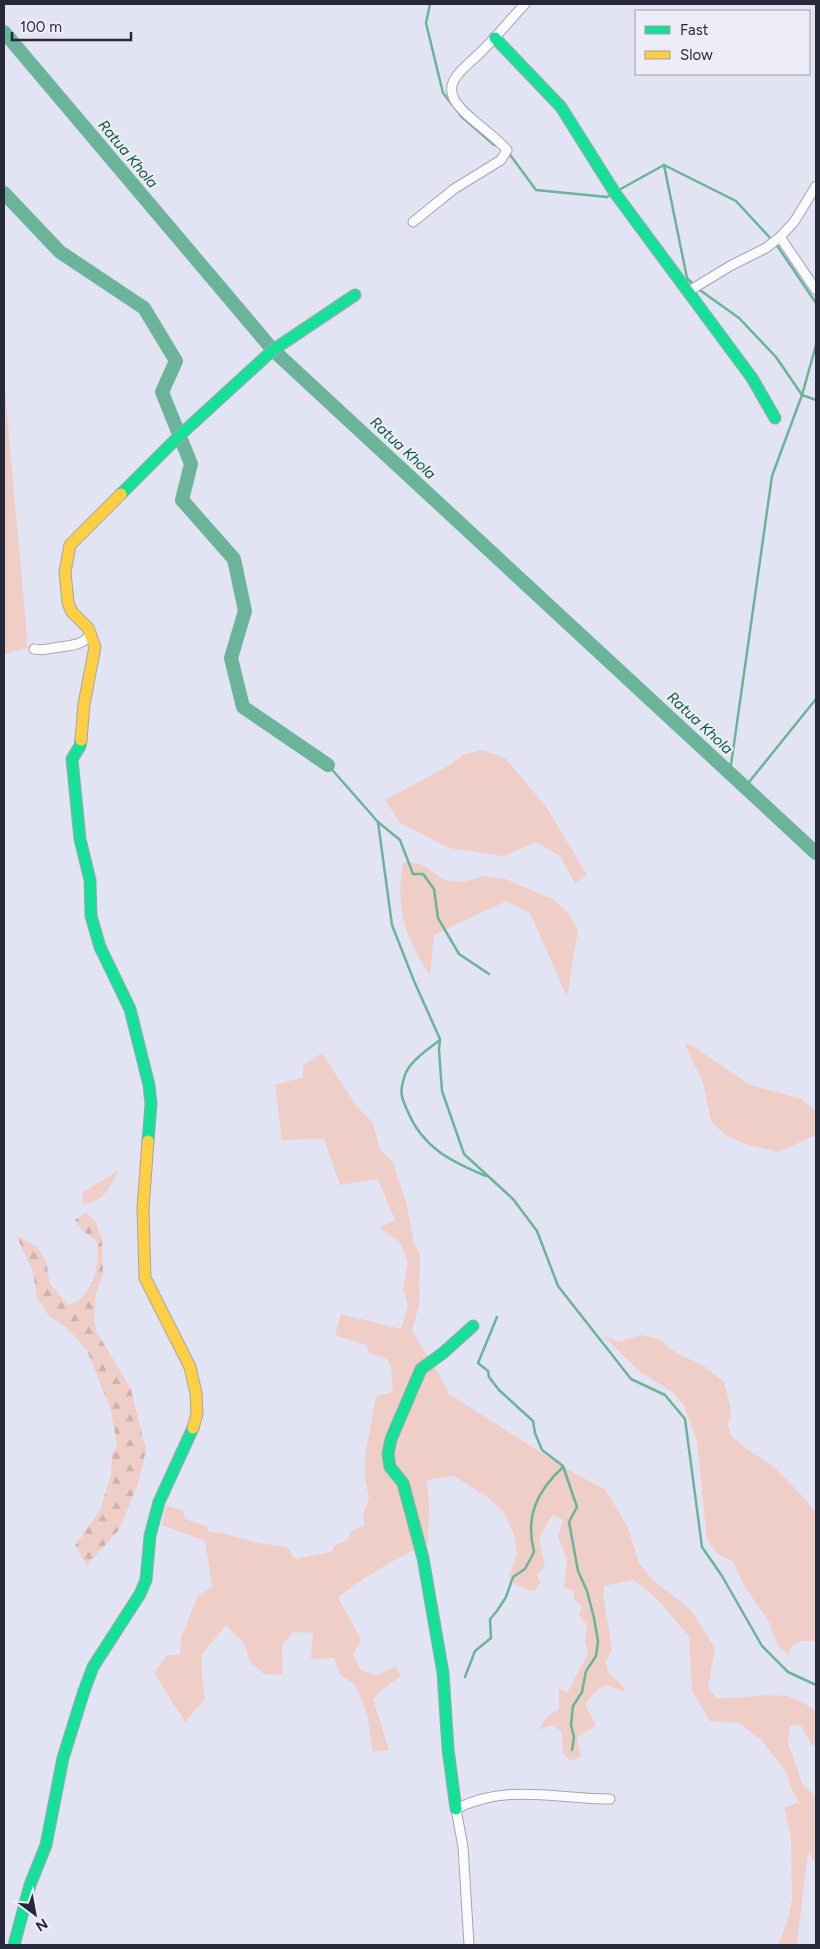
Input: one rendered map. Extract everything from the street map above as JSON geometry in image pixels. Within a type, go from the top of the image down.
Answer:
[{"type":"street","points":[[413,222],[454,189],[501,160],[506,150],[499,141],[467,114],[454,99],[451,90],[454,81],[461,71],[495,38],[525,4]]},
{"type":"street","points":[[495,38],[561,107],[615,193],[752,378],[775,418]]},
{"type":"street","points":[[689,291],[730,266],[766,248],[780,238],[794,222],[816,186]]},
{"type":"street","points":[[780,238],[816,290]]},
{"type":"street","points":[[14,1945],[30,1886],[46,1846],[63,1758],[84,1691],[93,1667],[140,1594],[146,1580],[150,1536],[160,1502],[193,1429],[197,1414],[196,1393],[190,1367],[145,1278],[143,1208],[151,1104],[149,1085],[130,1009],[100,948],[91,916],[90,880],[78,824],[77,796],[72,759],[80,746],[84,704],[95,647],[91,633],[85,624],[72,612],[66,598],[65,572],[70,544],[180,436],[273,350],[355,295]]},
{"type":"street","points":[[34,650],[45,651],[76,645],[88,639],[91,633]]},
{"type":"street","points":[[469,1945],[463,1847],[448,1749],[443,1673],[423,1558],[403,1483],[390,1467],[388,1454],[391,1439],[421,1369],[443,1353],[473,1326]]},
{"type":"street","points":[[456,1809],[469,1802],[506,1793],[610,1799]]},
{"type":"green space","points":[[4,379],[28,648],[4,654]]},
{"type":"green space","points":[[483,750],[506,759],[547,808],[587,875],[575,883],[560,856],[536,842],[503,856],[449,848],[400,823],[385,800],[450,765],[464,754]]},
{"type":"green space","points":[[403,862],[421,864],[444,880],[462,882],[484,876],[505,879],[553,899],[567,912],[578,930],[567,997],[530,913],[506,901],[434,935],[430,976],[414,948],[404,922],[400,895]]},
{"type":"green space","points":[[684,1042],[696,1048],[748,1084],[801,1099],[816,1111],[816,1135],[779,1152],[745,1144],[725,1135],[711,1121],[703,1083]]},
{"type":"green space","points":[[322,1053],[357,1107],[373,1123],[380,1150],[393,1162],[407,1206],[413,1239],[420,1256],[419,1305],[412,1331],[439,1374],[449,1394],[570,1471],[606,1490],[628,1528],[639,1563],[653,1580],[691,1610],[715,1648],[708,1688],[716,1698],[768,1695],[788,1696],[799,1700],[816,1711],[816,1745],[812,1745],[800,1725],[790,1726],[788,1743],[802,1783],[816,1798],[816,1865],[808,1851],[797,1945],[778,1945],[788,1919],[792,1899],[791,1836],[784,1808],[799,1802],[790,1786],[787,1773],[761,1740],[739,1723],[710,1721],[692,1691],[689,1636],[656,1598],[634,1580],[604,1586],[603,1595],[612,1649],[606,1661],[608,1672],[622,1685],[625,1692],[606,1685],[598,1689],[585,1704],[596,1726],[577,1737],[581,1756],[571,1761],[563,1754],[562,1732],[553,1725],[538,1730],[548,1716],[559,1709],[559,1688],[567,1693],[588,1654],[585,1642],[587,1625],[579,1615],[582,1606],[574,1599],[574,1591],[564,1587],[567,1560],[558,1537],[563,1520],[553,1515],[539,1538],[545,1567],[537,1574],[540,1583],[534,1592],[515,1585],[510,1574],[517,1553],[514,1535],[504,1512],[486,1496],[454,1476],[427,1480],[429,1504],[428,1543],[382,1568],[338,1597],[361,1640],[353,1655],[361,1670],[377,1675],[396,1667],[401,1676],[373,1699],[389,1750],[373,1752],[367,1714],[361,1699],[355,1685],[340,1674],[334,1658],[311,1659],[313,1633],[293,1632],[282,1645],[283,1675],[264,1674],[251,1663],[243,1642],[226,1625],[202,1654],[201,1668],[205,1699],[185,1722],[154,1673],[167,1655],[180,1655],[181,1638],[197,1597],[212,1587],[205,1541],[162,1525],[166,1506],[183,1510],[185,1519],[207,1526],[208,1531],[258,1543],[287,1547],[295,1559],[331,1552],[334,1546],[348,1540],[350,1532],[365,1525],[363,1515],[369,1498],[365,1478],[365,1456],[376,1396],[393,1392],[391,1366],[386,1358],[370,1354],[366,1345],[335,1335],[341,1314],[401,1329],[408,1305],[403,1290],[408,1262],[399,1241],[379,1228],[395,1220],[378,1179],[340,1185],[324,1139],[282,1140],[275,1085],[303,1077],[303,1066]]},
{"type":"green space","points":[[118,1171],[106,1193],[97,1200],[84,1204],[82,1200],[83,1192]]},
{"type":"green space","points":[[86,1212],[96,1222],[102,1240],[103,1274],[96,1293],[94,1317],[96,1331],[131,1389],[146,1450],[138,1484],[119,1530],[87,1565],[75,1546],[100,1510],[111,1475],[112,1454],[117,1446],[111,1410],[87,1350],[66,1327],[49,1316],[37,1298],[33,1272],[16,1235],[37,1247],[46,1260],[50,1284],[68,1305],[84,1296],[96,1271],[97,1242],[82,1230],[75,1220]]},
{"type":"green space","points":[[603,1335],[618,1342],[642,1335],[659,1339],[676,1353],[704,1366],[724,1382],[731,1410],[728,1425],[731,1436],[772,1465],[816,1513],[816,1641],[801,1641],[790,1648],[789,1654],[778,1646],[768,1620],[744,1586],[733,1562],[718,1554],[707,1540],[697,1442],[684,1405],[672,1392],[639,1371]]},
{"type":"waterway","points":[[430,4],[426,23],[443,93],[462,117],[493,144],[500,147]]},
{"type":"waterway","name":"Ratua Khola","points":[[4,32],[273,350],[816,853]]},
{"type":"waterway","points":[[508,152],[536,190],[607,197],[610,195]]},
{"type":"waterway","points":[[664,165],[687,278],[693,284]]},
{"type":"waterway","points":[[617,191],[664,165],[736,201],[772,240]]},
{"type":"waterway","points":[[4,193],[60,252],[144,308],[176,361],[162,392],[191,464],[182,500],[234,559],[245,611],[231,658],[243,707],[328,765]]},
{"type":"waterway","points":[[776,244],[816,303]]},
{"type":"waterway","points":[[697,288],[739,318],[776,357],[802,395],[816,400]]},
{"type":"waterway","points":[[730,772],[772,476],[802,395],[816,345]]},
{"type":"waterway","points":[[745,787],[816,699]]},
{"type":"waterway","points":[[328,765],[378,822],[392,925],[440,1039],[442,1091],[464,1154],[513,1199],[537,1231],[558,1286],[631,1379],[665,1395],[685,1419],[702,1547],[722,1576],[762,1646],[788,1672],[816,1685]]},
{"type":"waterway","points":[[378,822],[400,840],[413,874],[423,874],[434,889],[438,918],[459,954],[489,974]]},
{"type":"waterway","points":[[440,1040],[420,1056],[407,1070],[401,1090],[404,1102],[414,1125],[430,1144],[450,1159],[486,1176]]},
{"type":"waterway","points":[[497,1317],[478,1363],[488,1371],[489,1377],[499,1390],[533,1421],[535,1433],[542,1450],[563,1466],[577,1507],[569,1522],[578,1571],[587,1591],[598,1641],[596,1656],[586,1671],[582,1692],[573,1706],[571,1725],[574,1737],[572,1750]]},
{"type":"waterway","points":[[465,1677],[475,1651],[491,1638],[490,1619],[506,1597],[513,1577],[525,1569],[534,1552],[531,1527],[535,1505],[546,1485],[563,1467]]},
{"type":"traffic: fast","points":[[495,38],[561,107],[615,193],[752,378],[775,418]]},
{"type":"traffic: fast","points":[[121,494],[179,436],[273,350],[355,295]]},
{"type":"traffic: fast","points":[[81,740],[80,746],[72,759],[80,839],[90,880],[91,916],[100,947],[130,1009],[149,1085],[151,1104],[148,1141]]},
{"type":"traffic: fast","points":[[456,1809],[448,1749],[443,1673],[423,1558],[403,1483],[390,1467],[388,1454],[391,1439],[421,1369],[443,1353],[473,1326]]},
{"type":"traffic: fast","points":[[14,1945],[30,1885],[46,1845],[63,1758],[84,1691],[93,1667],[140,1594],[146,1580],[150,1536],[159,1502],[193,1428]]},
{"type":"traffic: slow","points":[[81,740],[84,704],[95,647],[88,628],[72,612],[68,603],[65,572],[70,545],[121,494]]},
{"type":"traffic: slow","points":[[148,1141],[143,1208],[145,1278],[190,1367],[196,1393],[197,1414],[193,1428]]}]
